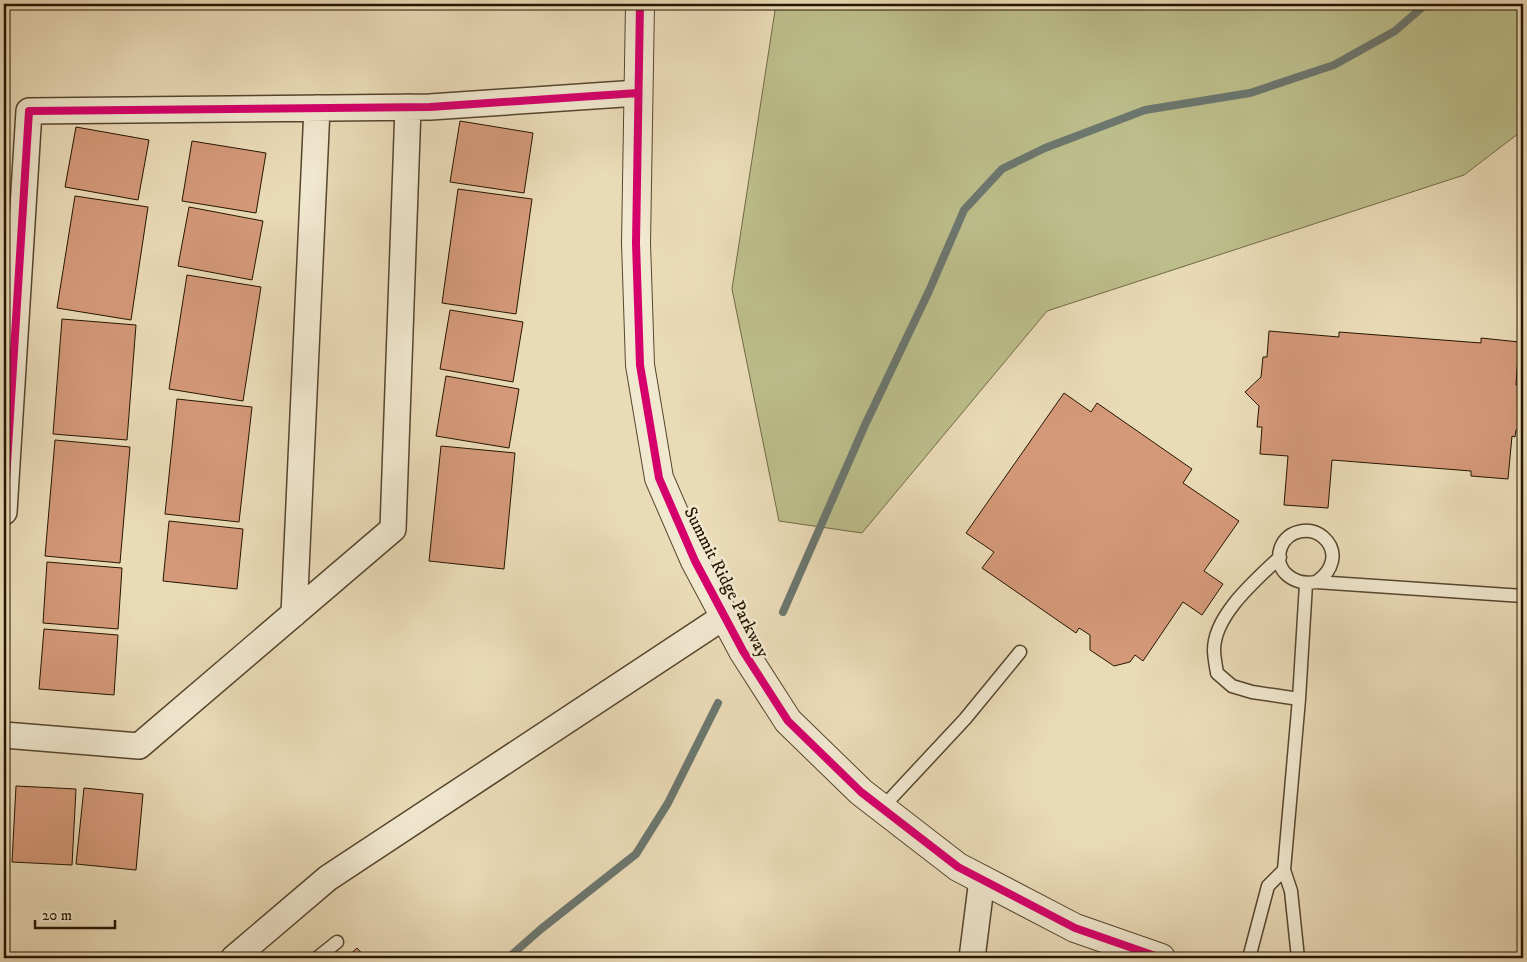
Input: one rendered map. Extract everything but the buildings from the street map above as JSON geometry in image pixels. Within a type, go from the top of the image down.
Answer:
[{"type":"street","name":"Summit Ridge Parkway","points":[[640,4],[636,243],[640,365],[659,478],[695,561],[743,650],[788,720],[861,792],[958,867],[1075,928],[1161,958]]},
{"type":"street","points":[[4,512],[29,111],[408,107],[638,92]]},
{"type":"street","points":[[4,735],[139,746],[393,529],[408,107]]},
{"type":"street","points":[[294,614],[317,108]]},
{"type":"street","points":[[234,958],[328,878],[725,616]]},
{"type":"street","points":[[972,958],[982,879]]},
{"type":"lane","points":[[1311,583],[1325,576],[1331,568],[1333,557],[1325,539],[1306,530],[1296,532],[1281,547],[1282,567],[1287,576],[1296,582],[1311,583],[1523,596]]},
{"type":"lane","points":[[1280,557],[1237,598],[1220,627],[1214,649],[1217,673],[1232,686],[1252,692],[1299,699]]},
{"type":"lane","points":[[1298,958],[1291,890],[1284,870],[1311,583]]},
{"type":"lane","points":[[882,808],[965,719],[1020,652]]},
{"type":"lane","points":[[1249,958],[1268,886],[1284,870]]},
{"type":"lane","points":[[317,958],[337,942]]},
{"type":"green space","points":[[776,4],[1523,4],[1523,130],[1464,175],[1047,311],[862,533],[779,521],[732,289]]},
{"type":"waterway","points":[[783,612],[865,425],[929,291],[964,210],[1002,169],[1045,148],[1145,110],[1250,93],[1334,65],[1395,31],[1426,4]]},
{"type":"waterway","points":[[508,958],[541,929],[636,854],[668,803],[718,703]]},
{"type":"cycle path","points":[[640,4],[636,243],[640,365],[659,478],[695,561],[743,651],[788,721],[861,792],[958,867],[1075,928],[1161,958]]},
{"type":"cycle path","points":[[4,512],[29,111],[430,107],[638,93]]}]
